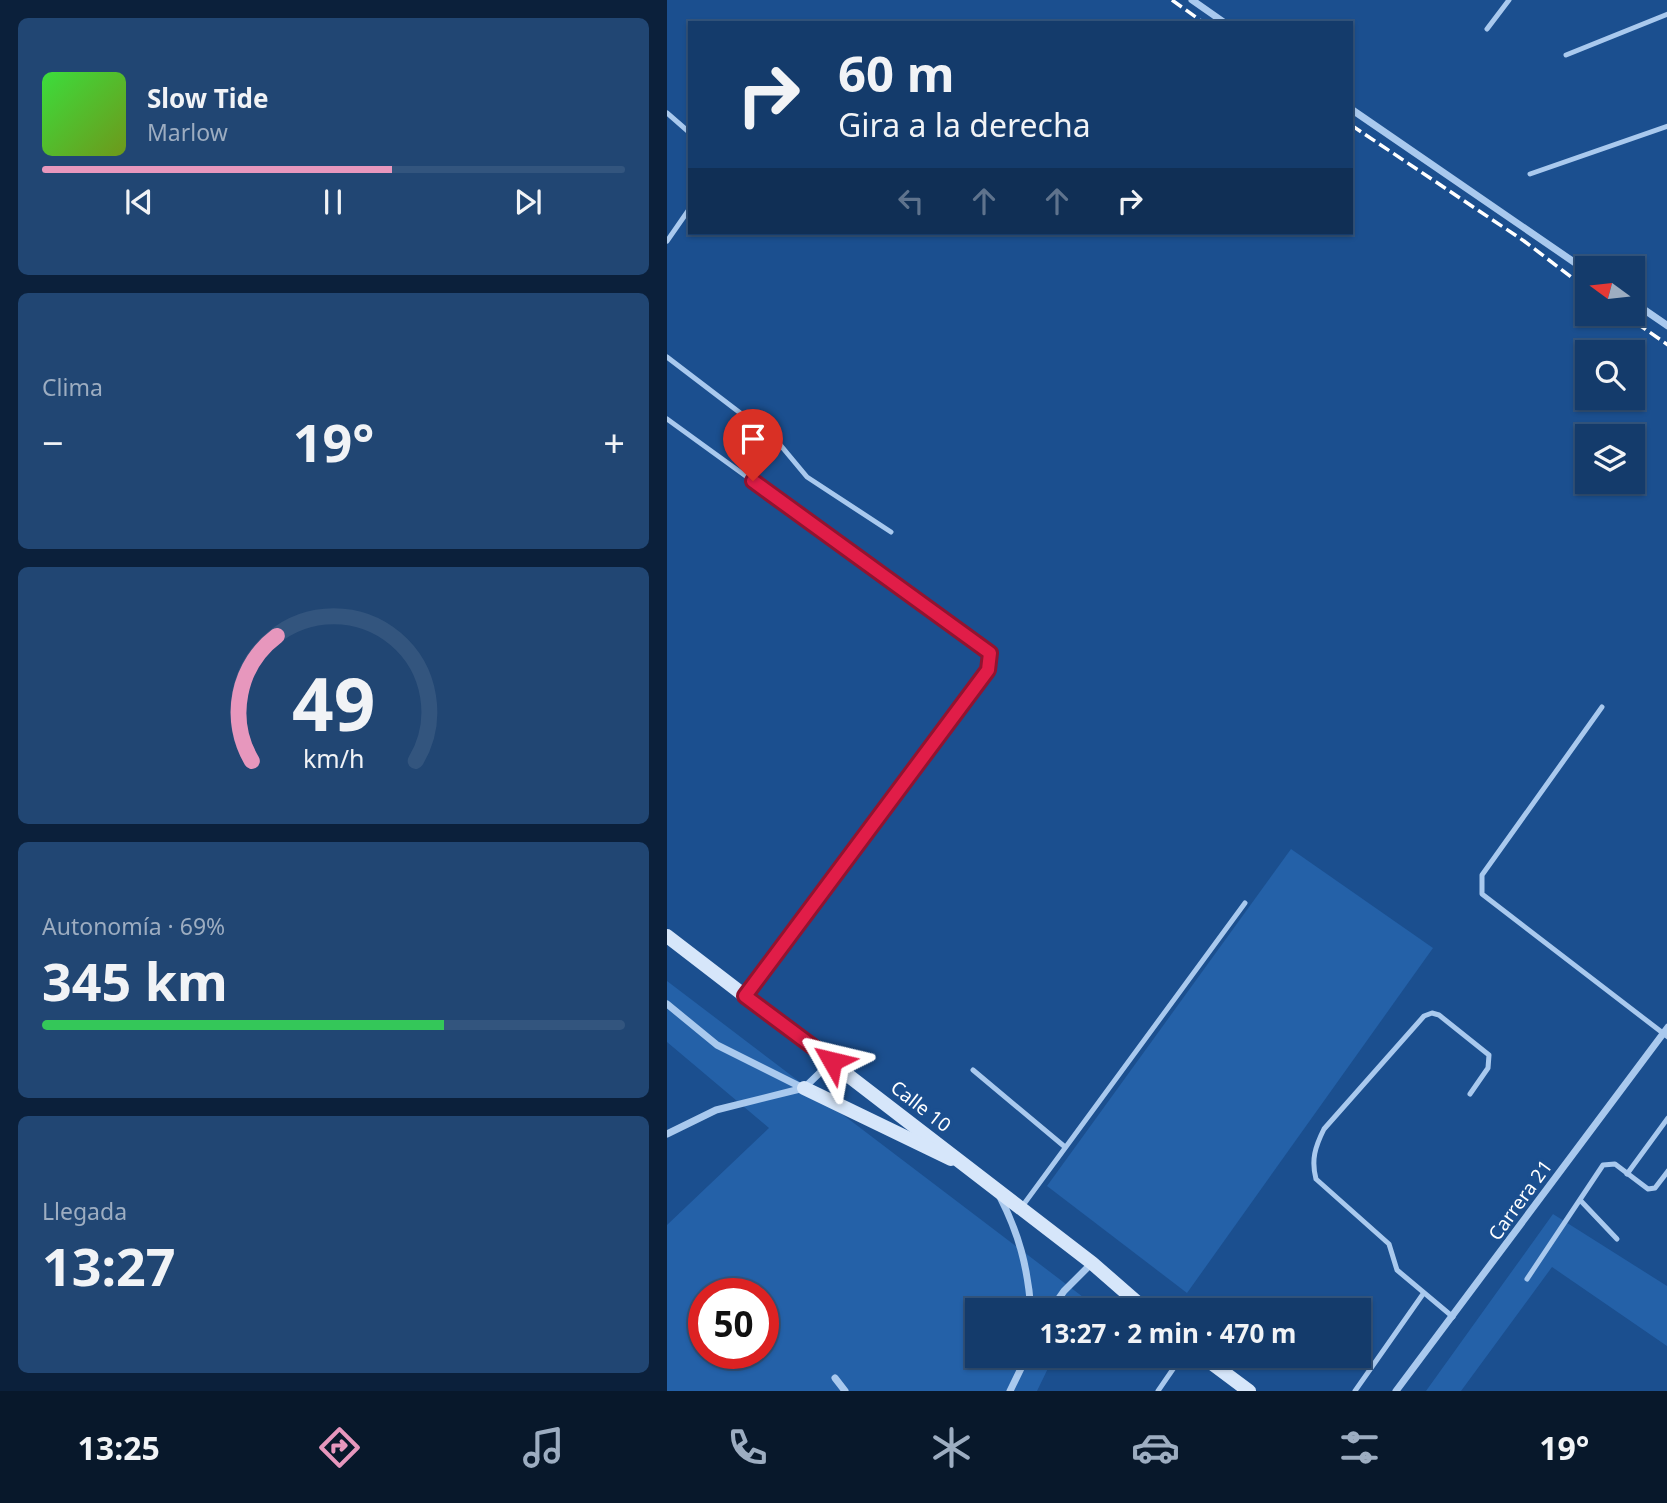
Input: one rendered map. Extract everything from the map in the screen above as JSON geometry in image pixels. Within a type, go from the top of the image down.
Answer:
[{"type":"main road","name":"Calle 10","points":[[667,936],[969,1167],[1092,1263],[1132,1298]]},
{"type":"main road","points":[[804,1088],[905,1139],[969,1167]]},
{"type":"main road","points":[[1218,1368],[1249,1391]]},
{"type":"street","points":[[1192,0],[1222,21]]},
{"type":"street","points":[[1353,110],[1575,263]]},
{"type":"street","points":[[1645,310],[1667,326]]},
{"type":"street","points":[[667,1004],[717,1045],[804,1088]]},
{"type":"street","name":"Carrera 21","points":[[1396,1391],[1666,1033]]},
{"type":"street","points":[[667,1134],[735,1103],[804,1088],[832,1061]]},
{"type":"street","points":[[996,1190],[1016,1228],[1028,1270],[1030,1298]]},
{"type":"street","points":[[1059,1298],[1092,1263]]},
{"type":"street","points":[[1010,1391],[1022,1368]]},
{"type":"street","points":[[835,1378],[845,1391]]},
{"type":"lane","points":[[1487,29],[1509,0]]},
{"type":"lane","points":[[1566,55],[1667,14]]},
{"type":"lane","points":[[667,113],[688,131]]},
{"type":"lane","points":[[1530,174],[1667,126]]},
{"type":"lane","points":[[667,241],[688,211]]},
{"type":"lane","points":[[667,357],[777,441],[807,477],[891,532]]},
{"type":"lane","points":[[667,419],[990,653],[988,670],[745,996]]},
{"type":"lane","points":[[1602,708],[1482,875],[1480,885],[1482,894],[1666,1033]]},
{"type":"lane","points":[[1021,1209],[1245,903]]},
{"type":"lane","points":[[1453,1317],[1397,1270],[1389,1244],[1316,1179],[1312,1165],[1315,1147],[1324,1129],[1424,1016],[1432,1013],[1489,1055],[1488,1068],[1470,1094]]},
{"type":"lane","points":[[973,1070],[1065,1147]]},
{"type":"lane","points":[[1627,1174],[1667,1118]]},
{"type":"lane","points":[[1527,1279],[1603,1165],[1615,1164],[1648,1189],[1655,1188],[1667,1171]]},
{"type":"lane","points":[[1580,1200],[1617,1239]]},
{"type":"lane","points":[[1355,1391],[1423,1294]]},
{"type":"lane","points":[[1158,1391],[1174,1368]]},
{"type":"shaded area","points":[[1291,849],[1433,948],[1187,1293],[1047,1186]]},
{"type":"shaded area","points":[[667,981],[1083,1297],[965,1298],[965,1368],[1048,1368],[1037,1391],[667,1391],[667,1225],[769,1128],[667,1042]]},
{"type":"shaded area","points":[[1553,1214],[1667,1286],[1667,1346],[1552,1267],[1461,1391],[1426,1391]]},
{"type":"railway","points":[[1172,0],[1201,21]]},
{"type":"railway","points":[[1353,126],[1524,241],[1575,280]]},
{"type":"railway","points":[[1641,326],[1668,345]]},
{"type":"route","points":[[753,481],[990,653],[988,670],[745,996],[832,1061]]}]
